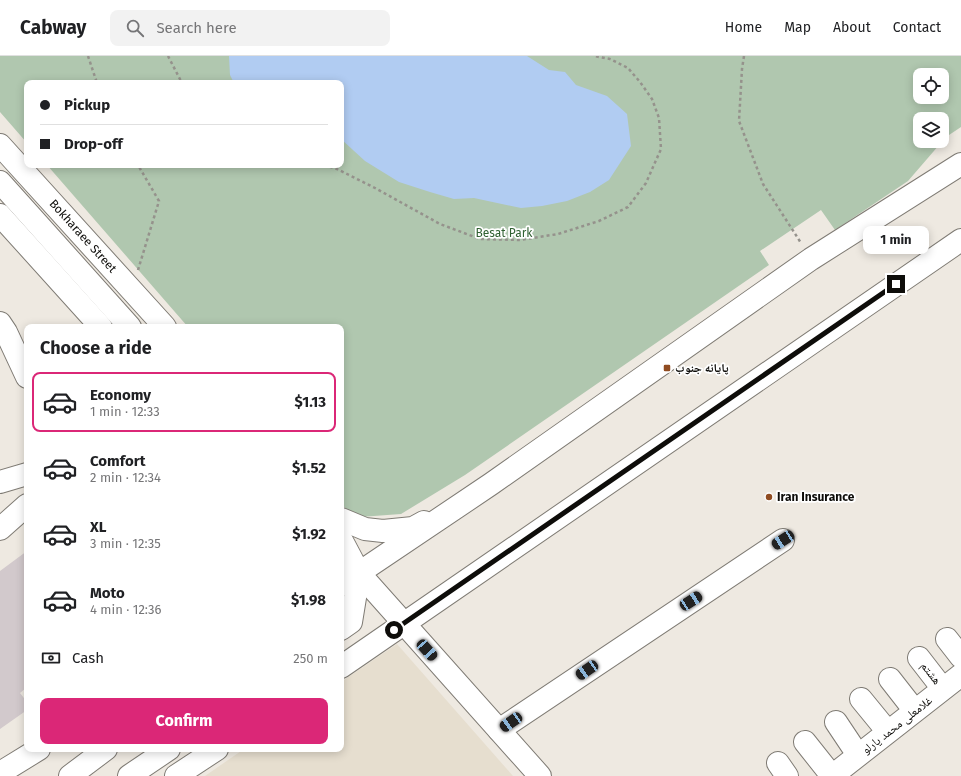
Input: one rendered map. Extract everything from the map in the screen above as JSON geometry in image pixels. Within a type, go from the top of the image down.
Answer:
[{"type":"main road","name":"Bokharaee Street","points":[[0,145],[161,324]]},
{"type":"main road","points":[[940,177],[961,160]]},
{"type":"main road","points":[[344,583],[491,484],[811,259],[961,164]]},
{"type":"main road","points":[[0,182],[127,324]]},
{"type":"main road","points":[[0,215],[98,324]]},
{"type":"main road","points":[[344,665],[404,622],[961,240]]},
{"type":"main road","points":[[0,323],[6,332],[24,370]]},
{"type":"main road","points":[[0,482],[24,475]]},
{"type":"main road","points":[[344,520],[364,529],[383,530],[413,528],[491,484]]},
{"type":"main road","points":[[0,529],[24,508]]},
{"type":"main road","points":[[499,730],[783,540]]},
{"type":"main road","points":[[344,545],[359,573],[351,622],[344,627]]},
{"type":"main road","points":[[344,560],[359,573],[404,622],[540,776]]},
{"type":"main road","points":[[947,639],[961,657]]},
{"type":"main road","name":"هشتم","points":[[919,658],[943,688]]},
{"type":"main road","name":"غلامعلی محمد یارلو","points":[[832,776],[961,675]]},
{"type":"main road","points":[[890,679],[915,711]]},
{"type":"main road","points":[[862,699],[888,732]]},
{"type":"main road","points":[[836,722],[858,755]]},
{"type":"main road","points":[[805,742],[832,776]]},
{"type":"main road","points":[[0,773],[34,752]]},
{"type":"main road","points":[[70,776],[102,752]]},
{"type":"main road","points":[[129,776],[164,752]]},
{"type":"main road","points":[[176,776],[212,752]]},
{"type":"path","points":[[88,56],[96,80]]},
{"type":"path","points":[[168,56],[180,80]]},
{"type":"path","points":[[334,168],[375,188],[440,224],[480,239],[520,240],[558,234],[599,220],[628,207],[646,183],[661,149],[659,118],[652,99],[640,82],[628,68],[610,59],[594,56]]},
{"type":"path","points":[[744,56],[739,121],[763,184],[811,259]]},
{"type":"path","points":[[132,290],[159,201],[140,168]]},
{"type":"shaded area","points":[[397,644],[513,776],[205,776],[240,752],[344,752],[344,680]]},
{"type":"green space","name":"Besat Park","points":[[0,56],[961,56],[961,127],[949,135],[949,112],[913,112],[913,148],[936,148],[908,181],[835,230],[821,210],[760,251],[769,265],[465,475],[401,514],[360,517],[351,515],[344,507],[344,324],[185,324],[50,168],[344,168],[344,80],[24,80],[24,140],[0,112]]},
{"type":"water","points":[[229,56],[527,56],[549,70],[565,72],[576,85],[607,96],[627,114],[631,146],[609,180],[590,192],[567,201],[521,208],[474,198],[454,199],[399,182],[365,161],[344,142],[344,80],[232,80],[230,75]]},
{"type":"building","points":[[24,553],[24,690],[20,693],[24,698],[24,712],[0,729],[0,571]]},
{"type":"place","name":"پایانه جنوب","points":[[667,368]]},
{"type":"place","name":"Iran Insurance","points":[[769,497]]},
{"type":"route","points":[[394,630],[896,284]]}]
